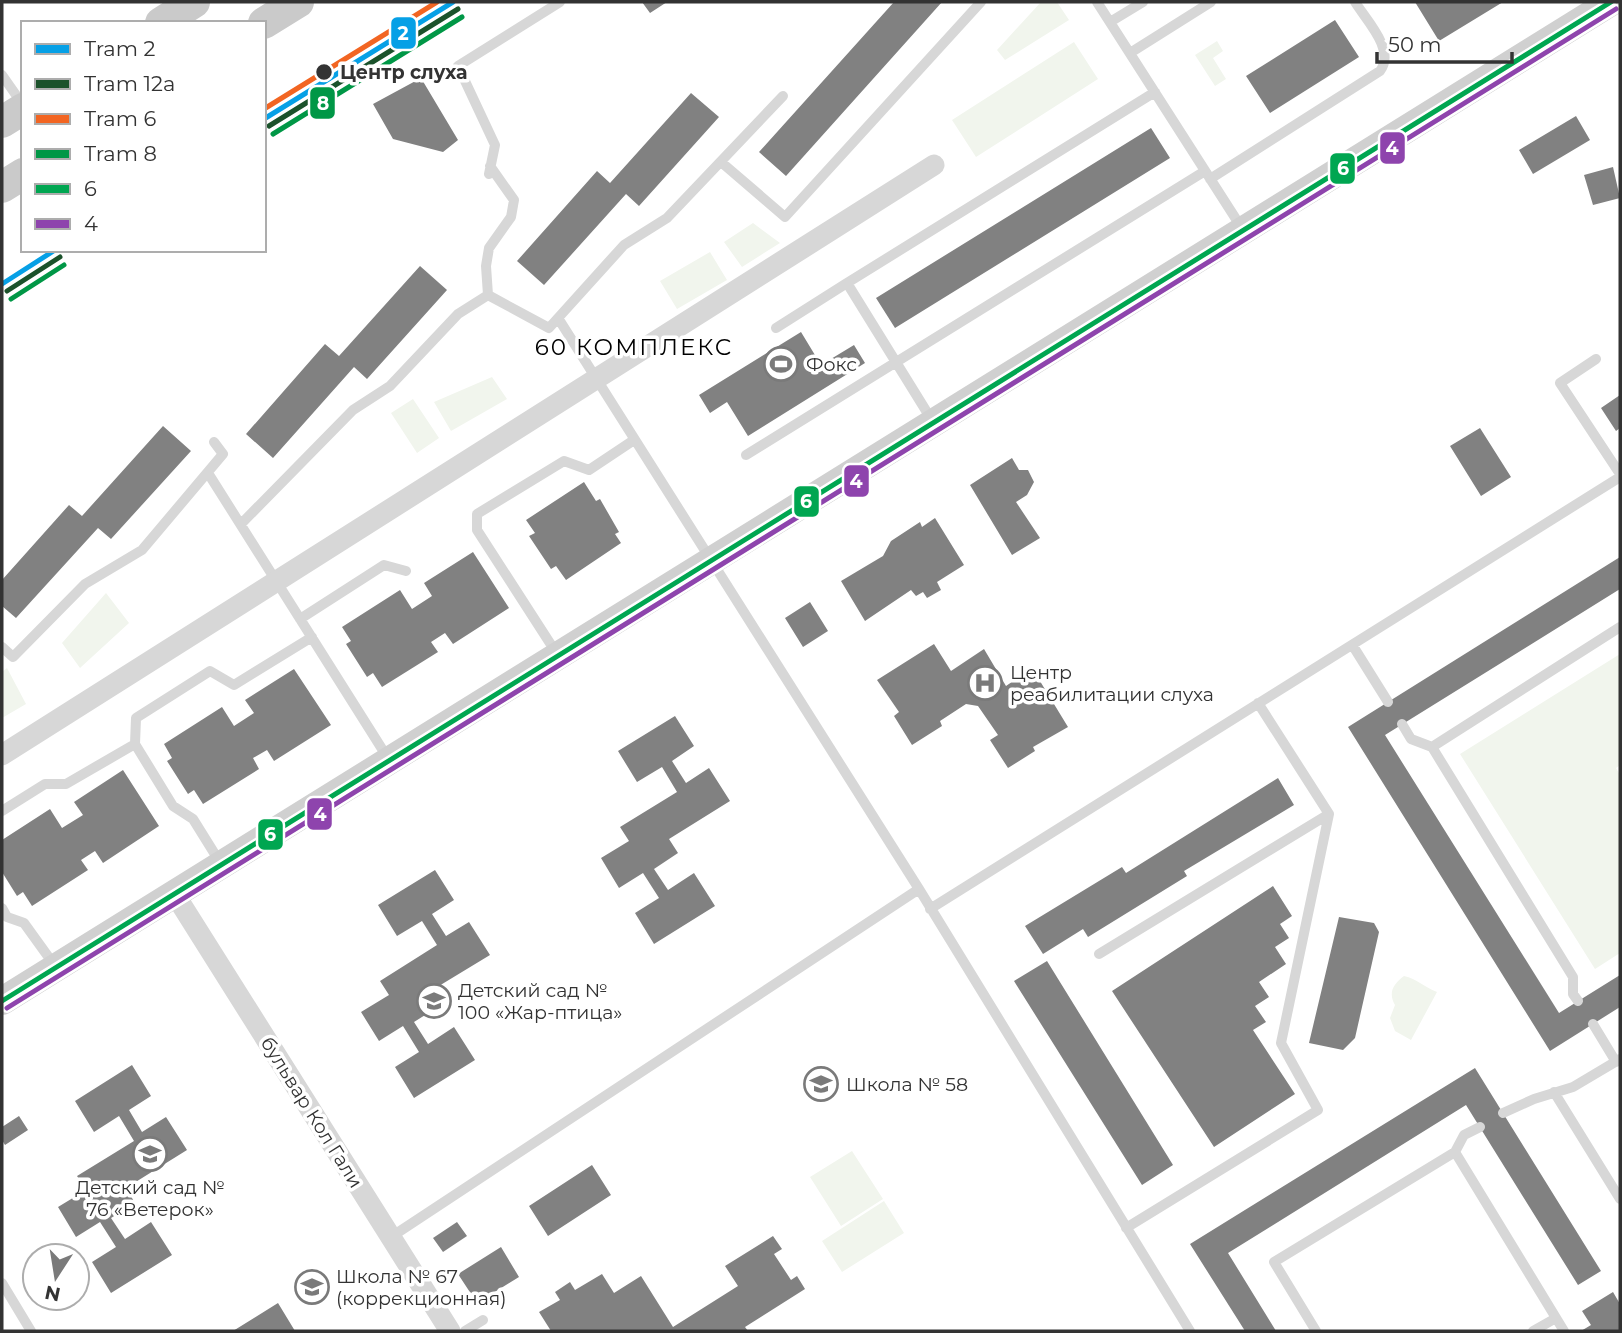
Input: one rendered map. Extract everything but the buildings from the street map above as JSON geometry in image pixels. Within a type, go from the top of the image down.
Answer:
[{"type":"main road","points":[[164,21],[194,2]]},
{"type":"main road","points":[[266,22],[298,2]]},
{"type":"main road","points":[[2,122],[21,108]]},
{"type":"main road","points":[[2,187],[21,175]]},
{"type":"street","points":[[2,1001],[1611,2]]},
{"type":"street","points":[[2,755],[934,165]]},
{"type":"street","name":"бульвар Кол Гали","points":[[174,893],[450,1331]]},
{"type":"lane","points":[[488,295],[486,266],[489,248],[511,217],[514,200],[490,170],[495,145],[458,66],[560,2]]},
{"type":"lane","points":[[721,162],[785,218],[981,2]]},
{"type":"lane","points":[[1097,2],[1243,230]]},
{"type":"lane","points":[[1110,22],[1143,2]]},
{"type":"lane","points":[[1129,53],[1211,2]]},
{"type":"lane","points":[[746,455],[1380,71],[1385,63],[1384,48],[1355,2]]},
{"type":"lane","points":[[2,75],[21,104]]},
{"type":"lane","points":[[776,328],[1154,92]]},
{"type":"lane","points":[[488,295],[549,328],[624,245],[667,218],[783,96]]},
{"type":"lane","points":[[847,283],[934,422]]},
{"type":"lane","points":[[241,524],[353,411],[390,386],[458,314],[488,295]]},
{"type":"lane","points":[[558,318],[919,889],[1189,1331]]},
{"type":"lane","points":[[930,909],[1620,476],[1560,383],[1596,359]]},
{"type":"lane","points":[[558,655],[477,530],[477,514],[564,461],[589,470],[634,440]]},
{"type":"lane","points":[[2,647],[13,657],[85,584],[142,550],[223,454],[214,442]]},
{"type":"lane","points":[[208,473],[389,760]]},
{"type":"lane","points":[[300,619],[384,565],[406,571]]},
{"type":"lane","points":[[1432,747],[1620,627]]},
{"type":"lane","points":[[222,864],[192,819],[173,806],[135,744],[136,718],[210,671],[234,685],[312,637]]},
{"type":"lane","points":[[1353,646],[1388,702]]},
{"type":"lane","points":[[1126,1228],[1318,1110],[1281,1043],[1329,814],[1258,703]]},
{"type":"lane","points":[[1402,724],[1411,738],[1432,747],[1573,977],[1573,994],[1578,1001]]},
{"type":"lane","points":[[2,811],[45,785],[66,784],[135,744]]},
{"type":"lane","points":[[1099,954],[1329,814]]},
{"type":"lane","points":[[391,1237],[919,889]]},
{"type":"lane","points":[[2,908],[8,917],[24,923],[56,967]]},
{"type":"lane","points":[[1503,1113],[1573,1087],[1618,1060],[1593,1024]]},
{"type":"lane","points":[[1555,1092],[1620,1199]]},
{"type":"lane","points":[[1301,1331],[1314,1328],[1274,1262],[1455,1152],[1464,1135],[1480,1127]]},
{"type":"lane","points":[[1455,1152],[1564,1331]]},
{"type":"lane","points":[[2,1283],[31,1331]]},
{"type":"lane","points":[[1533,1331],[1556,1318]]},
{"type":"lane","points":[[465,1331],[483,1320]]},
{"type":"shaded area","points":[[1041,2],[1057,2],[1069,20],[1005,60],[997,50]]},
{"type":"shaded area","points":[[1217,41],[1223,51],[1213,58],[1226,79],[1215,86],[1195,55]]},
{"type":"shaded area","points":[[1074,42],[1098,79],[976,157],[952,120]]},
{"type":"shaded area","points":[[753,223],[780,243],[742,267],[724,242]]},
{"type":"shaded area","points":[[710,252],[727,280],[677,309],[660,281]]},
{"type":"shaded area","points":[[492,377],[507,399],[451,431],[434,402]]},
{"type":"shaded area","points":[[413,399],[439,438],[417,453],[391,413]]},
{"type":"shaded area","points":[[106,593],[129,623],[80,668],[62,643]]},
{"type":"shaded area","points":[[1620,654],[1620,765],[1616,768],[1620,775],[1620,953],[1595,969],[1460,754]]},
{"type":"shaded area","points":[[7,668],[26,704],[2,718],[2,672]]},
{"type":"shaded area","points":[[1404,976],[1437,992],[1411,1040],[1395,1031],[1390,1018],[1395,1005],[1393,989]]},
{"type":"shaded area","points":[[852,1151],[883,1199],[841,1226],[810,1177]]},
{"type":"shaded area","points":[[884,1201],[904,1233],[842,1272],[822,1241]]},
{"type":"tram line","name":"6","points":[[266,108],[437,2]]},
{"type":"tram line","name":"2","points":[[266,118],[453,2]]},
{"type":"tram line","name":"12а","points":[[269,126],[458,9]]},
{"type":"tram line","name":"8","points":[[273,134],[462,17]]},
{"type":"tram line","name":"2","points":[[2,284],[52,252]]},
{"type":"tram line","name":"12а","points":[[7,291],[60,257]]},
{"type":"tram line","name":"8","points":[[11,299],[64,265]]},
{"type":"transit line","name":"6","points":[[2,1001],[1611,2]]},
{"type":"transit line","name":"4","points":[[7,1008],[1616,9]]},
{"type":"place","name":"Центр слуха","points":[[324,72]]},
{"type":"place","name":"Фокс","points":[[781,364]]},
{"type":"place","name":"Центр реабилитации слуха","points":[[985,683]]},
{"type":"place","name":"Детский сад № 100 «Жар-птица»","points":[[434,1001]]},
{"type":"place","name":"Школа № 58","points":[[821,1084]]},
{"type":"place","name":"Детский сад № 76 «Ветерок»","points":[[150,1154]]},
{"type":"place","name":"Школа № 67 (коррекционная)","points":[[312,1287]]},
{"type":"district","name":"60 КОМПЛЕКС","points":[[634,347]]}]
